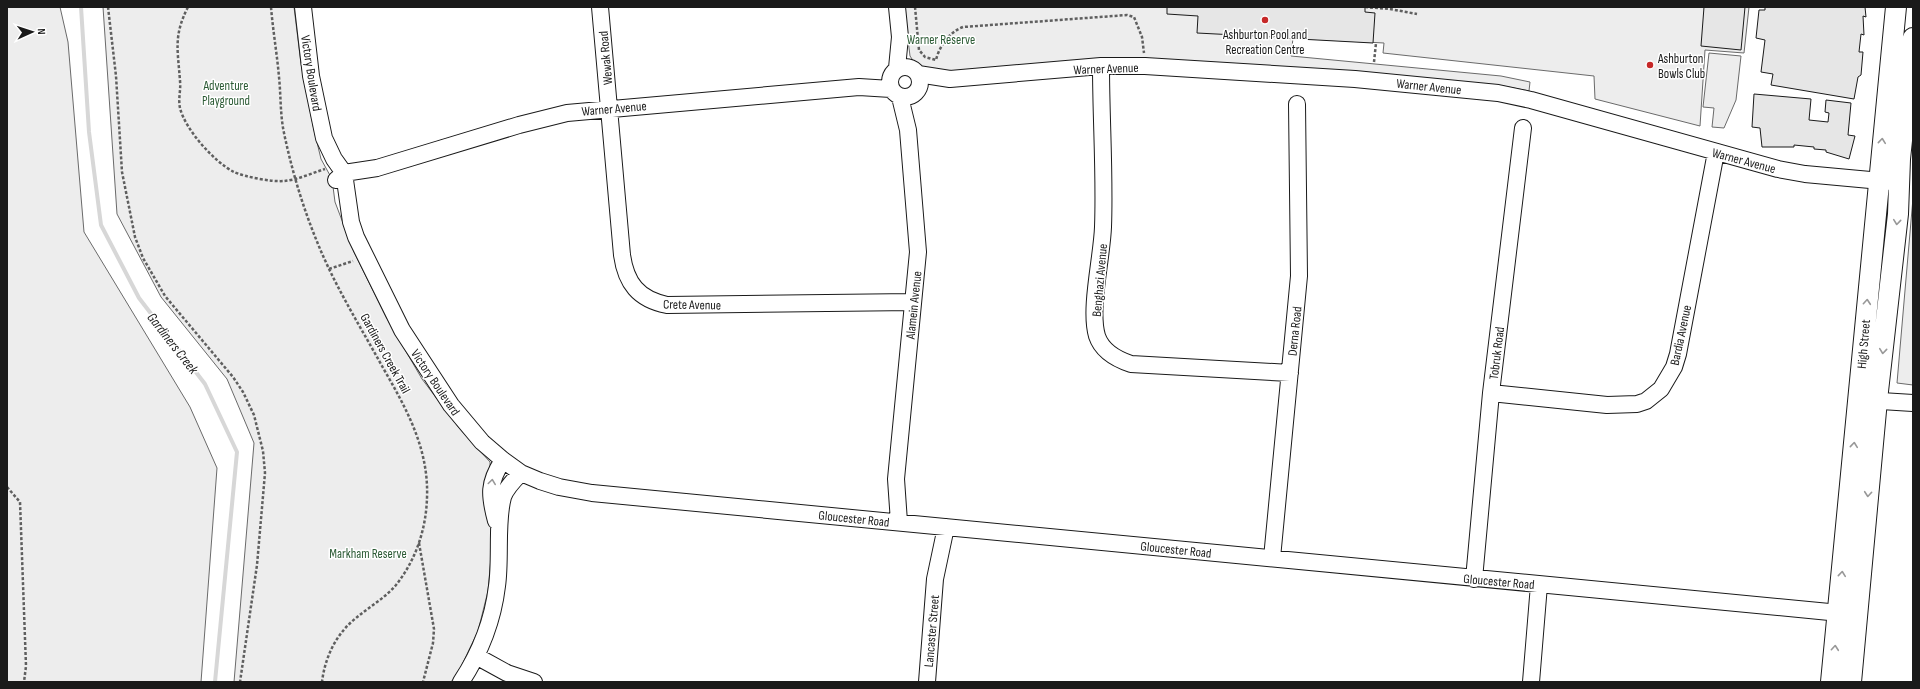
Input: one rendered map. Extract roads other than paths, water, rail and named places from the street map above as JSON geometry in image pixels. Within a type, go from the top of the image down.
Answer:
[{"type":"main road","name":"High Street","points":[[1831,682],[1847,614],[1868,400],[1878,180],[1896,7]]},
{"type":"main road","name":"High Street","points":[[1868,400],[1898,214],[1899,183],[1913,38]]},
{"type":"main road","name":"High Street","points":[[1847,614],[1851,682]]},
{"type":"street","name":"Victory Boulevard","points":[[303,7],[311,76],[324,138],[326,157],[339,175],[340,204],[351,222],[365,256],[402,330],[429,374],[468,427],[503,460]]},
{"type":"street","name":"Wewak Road","points":[[600,7],[609,109]]},
{"type":"street","name":"Alamein Avenue","points":[[892,521],[918,252],[905,82],[897,7]]},
{"type":"street","name":"Warner Avenue","points":[[339,175],[377,168],[541,119],[574,112],[1101,66],[1144,66],[1324,77],[1498,93],[1539,102],[1716,152],[1795,172],[1899,183]]},
{"type":"street","name":"Benghazi Avenue","points":[[1101,66],[1103,227],[1094,317],[1097,333],[1102,345],[1115,358],[1131,364],[1290,373]]},
{"type":"street","name":"Derna Road","points":[[1272,558],[1290,373],[1299,259],[1297,104]]},
{"type":"street","name":"Crete Avenue","points":[[609,109],[624,269],[633,286],[648,299],[657,303],[673,305],[914,302]]},
{"type":"street","name":"Tobruk Road","points":[[1474,579],[1491,394],[1523,128]]},
{"type":"street","name":"Bardia Avenue","points":[[1491,394],[1620,406],[1637,404],[1646,401],[1661,389],[1674,367],[1678,354],[1716,152]]},
{"type":"street","points":[[1868,400],[1913,403]]},
{"type":"street","points":[[500,534],[492,508],[491,484],[494,473],[503,460]]},
{"type":"street","name":"Gloucester Road","points":[[503,460],[521,473],[540,482],[575,491],[1847,614]]},
{"type":"street","points":[[461,682],[476,656],[489,625],[497,588],[503,498],[511,483],[521,473]]},
{"type":"street","name":"Lancaster Street","points":[[927,682],[940,526]]},
{"type":"street","points":[[1531,682],[1539,585]]},
{"type":"street","points":[[476,656],[507,673],[534,682]]},
{"type":"waterway","name":"Gardiners Creek","points":[[81,7],[89,132],[101,225],[139,298],[205,384],[237,452],[215,682]]},
{"type":"place","name":"Ashburton Pool and Recreation Centre","points":[[1265,20]]},
{"type":"place","name":"Ashburton Bowls Club","points":[[1650,65]]},
{"type":"park label","name":"Warner Reserve","points":[[941,39]]},
{"type":"park label","name":"Adventure Playground","points":[[226,92]]},
{"type":"park label","name":"Markham Reserve","points":[[368,553]]}]
